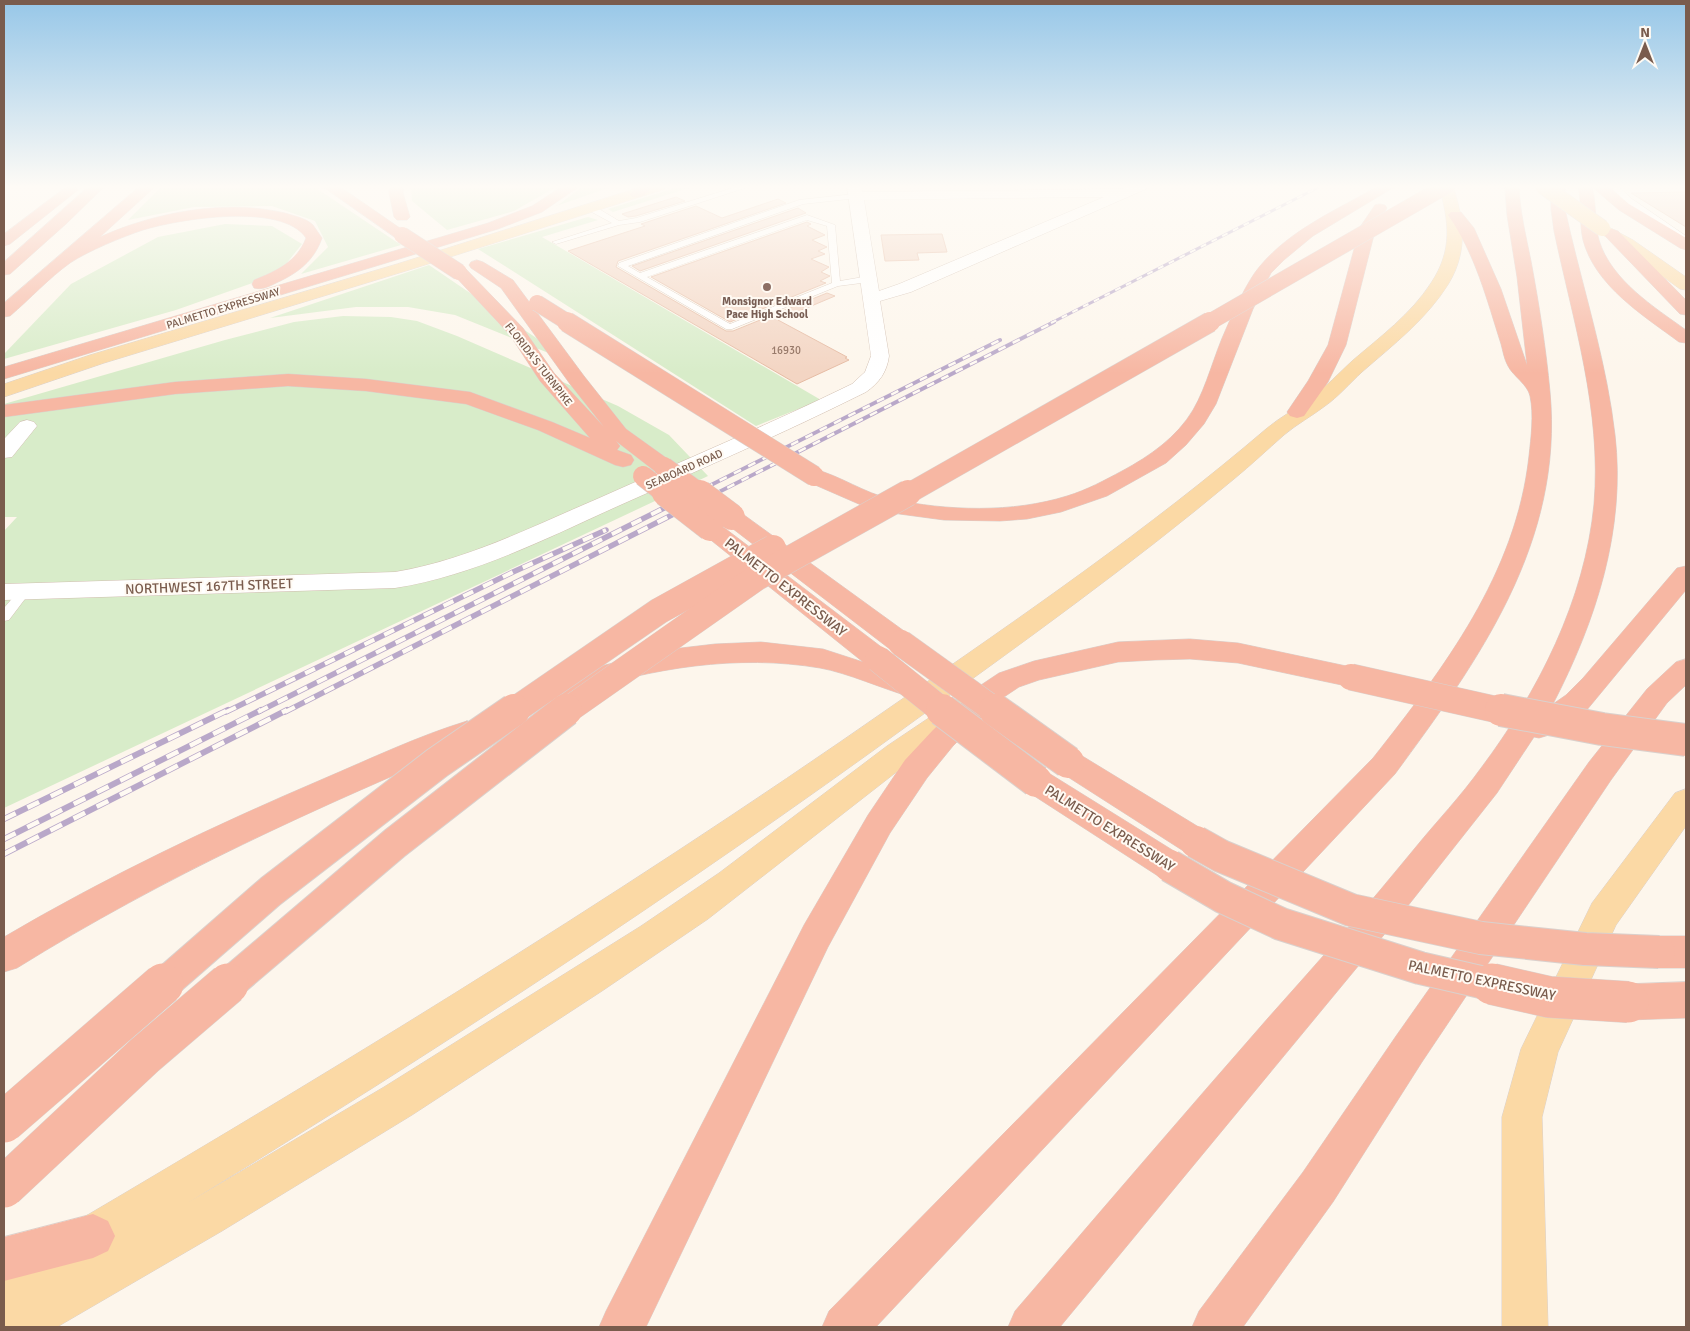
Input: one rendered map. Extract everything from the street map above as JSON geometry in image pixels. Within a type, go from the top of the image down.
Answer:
[{"type":"highway","points":[[4,270],[30,248]]},
{"type":"highway","points":[[4,312],[76,248]]},
{"type":"highway","points":[[61,261],[87,248]]},
{"type":"highway","points":[[141,332],[279,276],[300,262],[311,248]]},
{"type":"highway","name":"PALMETTO EXPRESSWAY","points":[[4,373],[420,248]]},
{"type":"highway","name":"FLORIDA'S TURNPIKE","points":[[434,248],[517,332],[547,377],[623,460]]},
{"type":"highway","points":[[448,248],[814,476],[869,500],[906,509],[956,514],[1015,513],[1074,502],[1110,486],[1161,457],[1179,441],[1204,408],[1250,296],[1264,272],[1289,248]]},
{"type":"highway","points":[[4,1122],[270,891],[437,763],[659,611],[1213,304],[1310,248]]},
{"type":"highway","points":[[4,1187],[145,1055],[395,843],[561,714],[756,578],[1007,438],[1338,248]]},
{"type":"highway","points":[[1297,412],[1322,376],[1337,345],[1362,248]]},
{"type":"highway","points":[[1475,248],[1492,289],[1517,365],[1540,393]]},
{"type":"highway","points":[[845,1327],[1384,766],[1438,696],[1483,626],[1520,540],[1533,497],[1540,461],[1542,425],[1540,393],[1520,248]]},
{"type":"highway","points":[[1031,1327],[1387,907],[1475,799],[1517,741],[1537,706],[1562,655],[1587,591],[1599,546],[1606,486],[1604,414],[1566,248]]},
{"type":"highway","points":[[1594,248],[1604,265],[1631,296],[1686,338]]},
{"type":"highway","points":[[1626,248],[1652,272],[1686,310]]},
{"type":"highway","points":[[507,284],[577,380],[619,433],[664,467],[721,523]]},
{"type":"highway","points":[[4,411],[184,387],[288,380],[366,385],[470,398],[545,426],[623,460]]},
{"type":"highway","name":"PALMETTO EXPRESSWAY","points":[[623,460],[643,476],[721,523],[901,643],[1068,762],[1221,856],[1351,910],[1481,938],[1585,949],[1673,952]]},
{"type":"highway","name":"PALMETTO EXPRESSWAY","points":[[721,523],[868,665],[911,688],[1036,781],[1170,866],[1223,897],[1281,924],[1420,968],[1549,996],[1628,1002],[1686,1000]]},
{"type":"highway","points":[[1517,741],[1576,703],[1594,685],[1686,574]]},
{"type":"highway","points":[[622,1327],[816,936],[879,824],[916,769],[988,694],[1009,680],[1034,671],[1111,653],[1190,649],[1238,653],[1490,709],[1582,726],[1686,740]]},
{"type":"highway","points":[[4,956],[111,893],[174,860],[281,810],[478,727],[562,686],[664,660],[752,652],[792,654],[868,665]]},
{"type":"highway","points":[[1215,1327],[1318,1187],[1409,1049],[1600,771],[1657,696],[1686,669]]},
{"type":"highway","points":[[4,1259],[93,1236]]},
{"type":"main road","points":[[4,391],[97,359],[463,248]]},
{"type":"main road","points":[[4,1289],[426,1033],[627,905],[734,832],[1048,610],[1206,491],[1297,412],[1317,403],[1386,342],[1426,304],[1442,280],[1452,260],[1454,248]]},
{"type":"main road","points":[[1634,248],[1686,284]]},
{"type":"main road","points":[[13,1327],[170,1238],[378,1115],[604,970],[698,907],[917,739],[988,694]]},
{"type":"main road","points":[[1525,1327],[1522,1116],[1540,1049],[1604,914],[1686,802]]},
{"type":"street","name":"SEABOARD ROAD","points":[[415,578],[433,574],[466,562],[544,530],[787,424],[870,381],[876,373],[880,356],[864,248]]},
{"type":"street","points":[[872,298],[905,288],[997,248]]},
{"type":"street","points":[[4,452],[27,426]]},
{"type":"street","name":"NORTHWEST 167TH STREET","points":[[14,592],[351,582],[415,578]]},
{"type":"lane","points":[[670,248],[622,265],[729,327],[836,284],[869,279]]},
{"type":"lane","points":[[640,276],[719,248]]},
{"type":"lane","points":[[833,248],[836,284]]},
{"type":"lane","points":[[4,617],[14,592]]},
{"type":"green space","points":[[137,248],[299,248],[278,274],[176,310],[4,359],[4,354],[71,284]]},
{"type":"green space","points":[[327,248],[390,248],[301,274]]},
{"type":"green space","points":[[561,248],[821,400],[756,426],[478,249]]},
{"type":"green space","points":[[429,265],[573,363],[455,315],[408,307],[356,307],[270,318]]},
{"type":"green space","points":[[343,316],[391,317],[417,321],[457,336],[618,406],[669,435],[708,476],[4,808],[4,531],[17,517],[4,517],[4,404],[294,322]]},
{"type":"building","points":[[577,248],[655,248],[618,261],[616,267],[726,331],[733,331],[827,293],[835,296],[778,320],[847,357],[845,358],[849,360],[797,384],[568,251]]},
{"type":"building","points":[[683,248],[706,248],[640,271],[632,266]]},
{"type":"building","points":[[733,248],[824,248],[818,251],[825,254],[811,259],[829,267],[821,272],[830,276],[820,281],[826,283],[730,322],[651,277]]},
{"type":"building","points":[[883,248],[946,248],[947,252],[917,253],[919,260],[885,261]]},
{"type":"railway","points":[[1051,323],[1199,248]]},
{"type":"railway","points":[[713,495],[1054,322]]},
{"type":"railway","points":[[691,495],[1000,340]]},
{"type":"railway","points":[[258,712],[694,493]]},
{"type":"railway","points":[[285,712],[715,493]]},
{"type":"railway","points":[[226,712],[513,572],[606,530]]},
{"type":"railway","points":[[4,819],[228,710]]},
{"type":"railway","points":[[4,839],[261,710]]},
{"type":"railway","points":[[4,854],[287,710]]},
{"type":"place","name":"Monsignor Edward Pace High School","points":[[767,287]]}]
